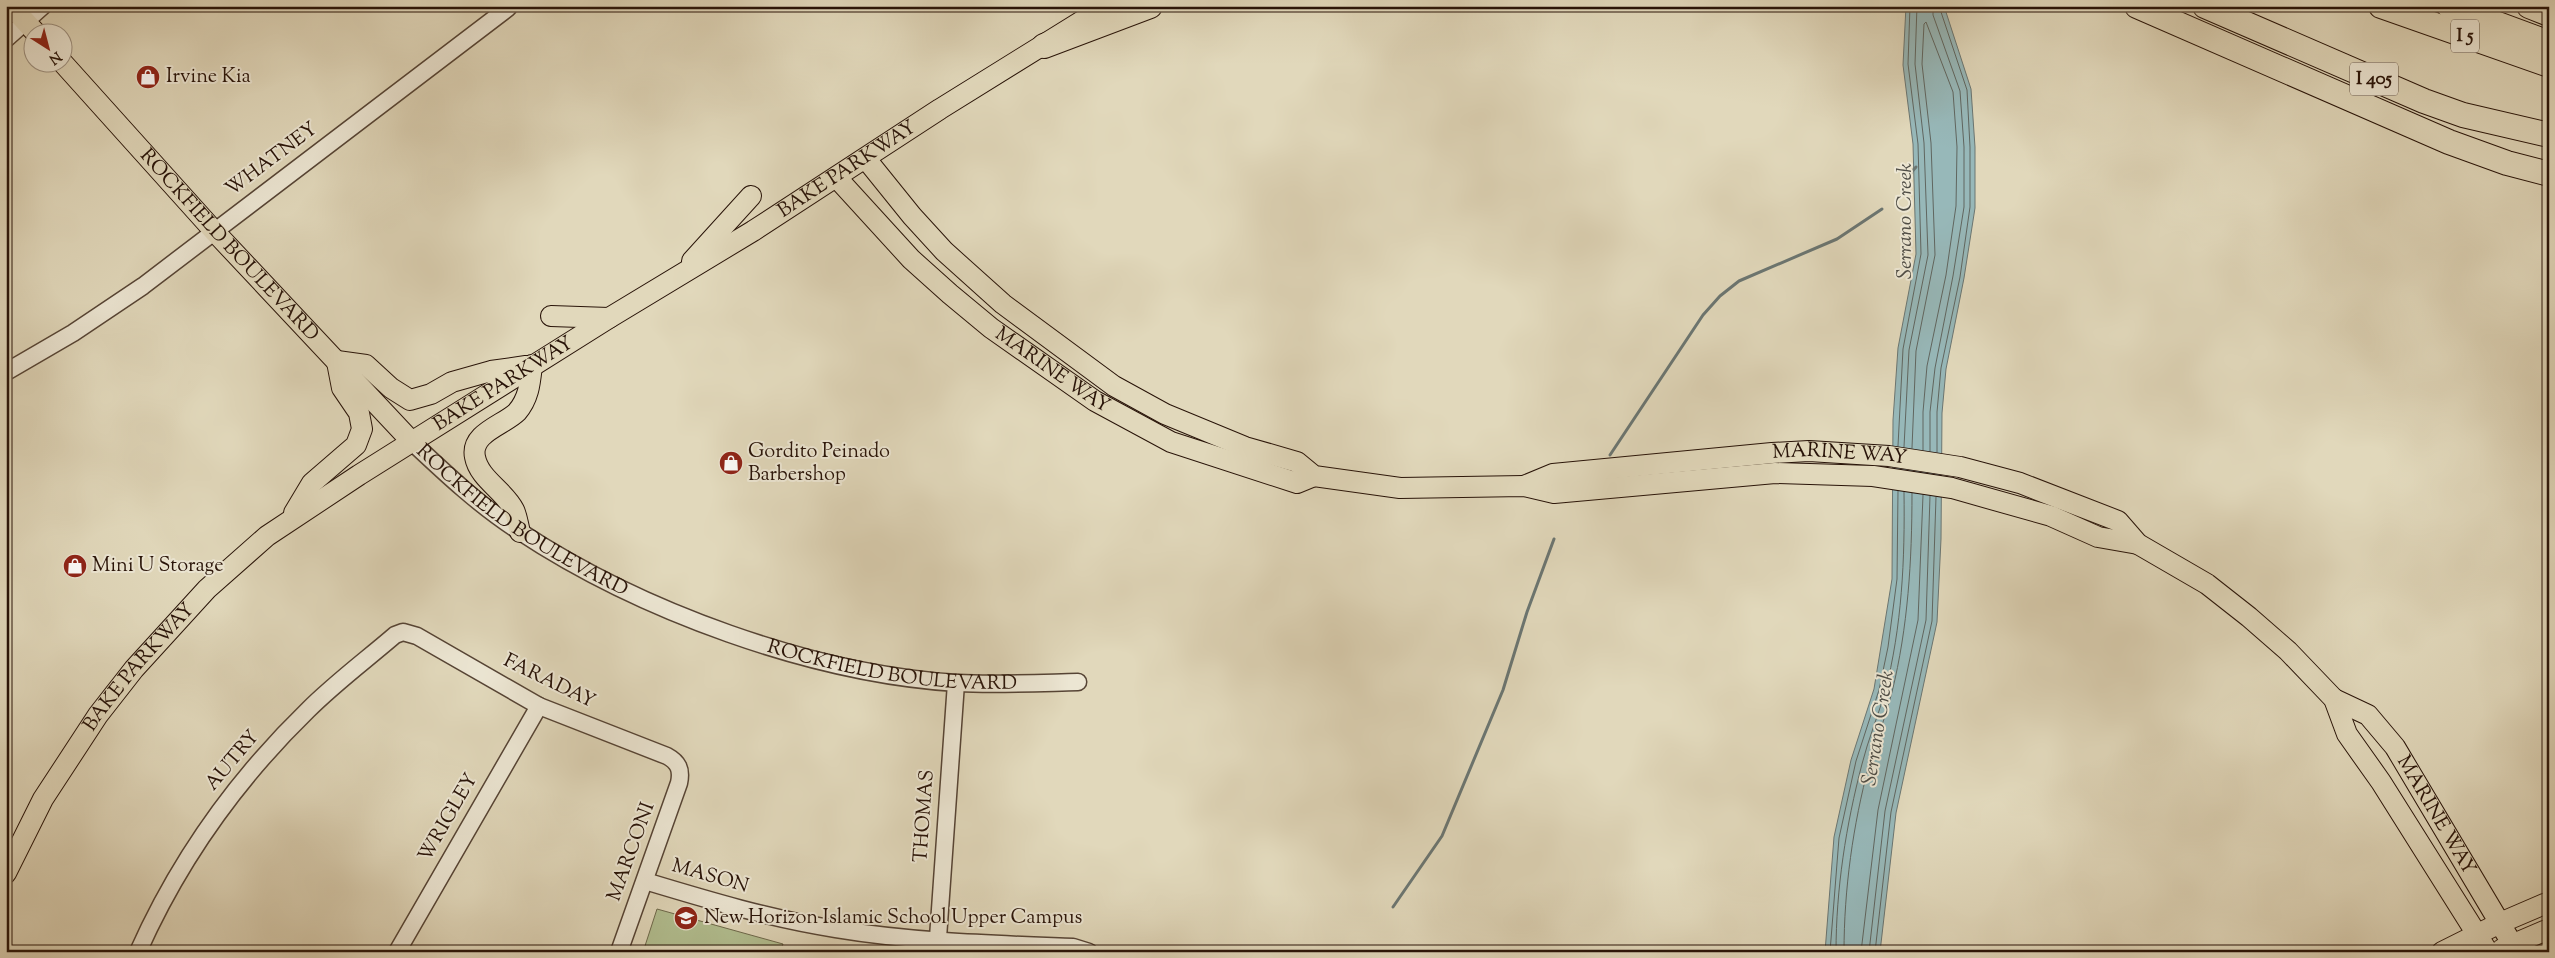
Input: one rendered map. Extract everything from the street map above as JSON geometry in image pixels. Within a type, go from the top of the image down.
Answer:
[{"type":"highway","points":[[1044,46],[1150,6]]},
{"type":"highway","points":[[2137,6],[2449,142],[2508,163],[2549,174]]},
{"type":"highway","name":"I 405","points":[[2205,6],[2424,101],[2463,115],[2549,135]]},
{"type":"highway","name":"I 5","points":[[2381,6],[2549,65]]},
{"type":"highway","points":[[2423,6],[2549,51]]},
{"type":"highway","points":[[2449,6],[2549,43]]},
{"type":"highway","points":[[2481,6],[2549,30]]},
{"type":"highway","points":[[2529,6],[2549,14]]},
{"type":"main road","points":[[11,6],[25,22]]},
{"type":"main road","name":"BAKE PARKWAY","points":[[6,873],[26,830],[62,769],[98,715],[134,669],[207,589],[267,536],[532,365],[837,178],[940,109],[1106,6]]},
{"type":"main road","name":"ROCKFIELD BOULEVARD","points":[[71,72],[214,231],[412,442]]},
{"type":"main road","name":"MARINE WAY","points":[[866,159],[912,216],[944,251],[1003,304],[1114,386],[1192,426],[1244,447],[1298,462],[1314,476]]},
{"type":"main road","name":"MARINE WAY","points":[[837,178],[911,259],[950,294],[991,328],[1095,402],[1171,442],[1297,483],[1314,476],[1400,488],[1524,486],[1554,493],[1775,473],[1873,476],[1952,488],[2051,516],[2098,537],[2138,544],[2207,584],[2288,651],[2334,699],[2368,715],[2395,747],[2500,923],[2508,949]]},
{"type":"main road","points":[[676,278],[751,196]]},
{"type":"main road","points":[[551,316],[609,318]]},
{"type":"main road","points":[[290,520],[312,484],[356,445],[362,429],[359,412],[342,388],[337,362],[366,364],[391,388],[410,400],[431,394],[452,382],[491,371],[532,365],[529,393],[516,412],[484,434],[476,445],[474,456],[479,468],[514,509],[520,532]]},
{"type":"main road","name":"MARINE WAY","points":[[2334,699],[2347,734],[2410,827],[2488,952]]},
{"type":"main road","points":[[2442,952],[2476,934],[2549,902]]},
{"type":"main road","points":[[2508,949],[2549,929]]},
{"type":"street","points":[[33,22],[43,6]]},
{"type":"street","name":"WHATNEY","points":[[6,372],[99,316],[508,8]]},
{"type":"street","points":[[6,39],[22,31]]},
{"type":"street","name":"ROCKFIELD BOULEVARD","points":[[412,442],[464,490],[520,532],[578,565],[648,600],[740,637],[860,669],[956,683],[1078,682]]},
{"type":"street","name":"FARADAY","points":[[403,632],[417,636],[539,706],[666,756],[679,765]]},
{"type":"street","name":"AUTRY","points":[[138,952],[156,913],[189,853],[236,788],[309,709],[395,635],[403,632]]},
{"type":"street","name":"THOMAS","points":[[937,946],[956,683]]},
{"type":"street","name":"WRIGLEY","points":[[397,952],[539,706]]},
{"type":"street","name":"MARCONI","points":[[619,952],[679,783],[681,774],[679,765]]},
{"type":"street","name":"MASON","points":[[645,881],[740,909],[819,926],[937,946],[1073,947],[1089,952]]},
{"type":"green space","name":"New Horizon Islamic School Upper Campus","points":[[657,909],[783,944],[780,952],[643,952]]},
{"type":"water","name":"Serrano Creek","points":[[1906,6],[1944,6],[1971,89],[1975,147],[1975,208],[1964,278],[1946,369],[1942,413],[1941,539],[1937,622],[1896,813],[1880,952],[1825,952],[1834,837],[1851,760],[1874,689],[1892,579],[1893,420],[1898,348],[1916,254],[1913,144],[1903,65]]},
{"type":"waterway","name":"Serrano Creek","points":[[1903,182],[1916,167]]},
{"type":"waterway","points":[[1610,455],[1703,315],[1720,296],[1739,281],[1837,239],[1882,209]]},
{"type":"waterway","points":[[1393,907],[1442,836],[1503,690],[1527,612],[1554,539]]},
{"type":"place","name":"Irvine Kia","points":[[148,77]]},
{"type":"place","name":"Gordito Peinado Barbershop","points":[[731,463]]},
{"type":"place","name":"Mini U Storage","points":[[75,566]]},
{"type":"place","name":"New Horizon Islamic School Upper Campus","points":[[686,918]]}]
